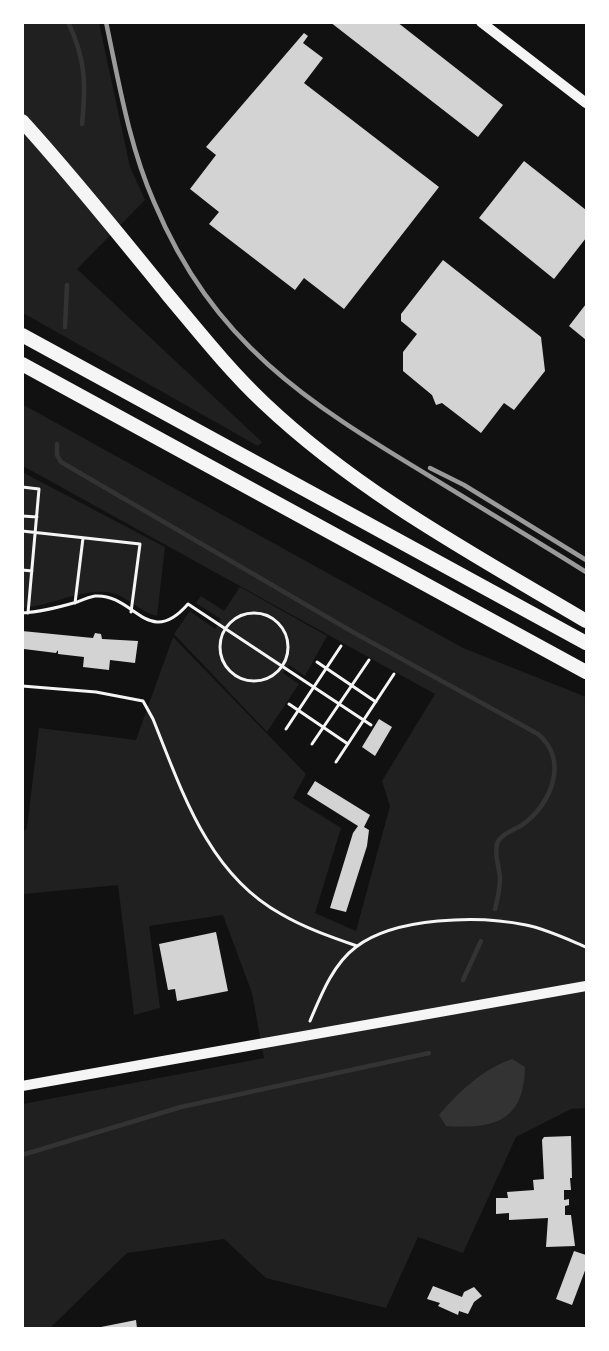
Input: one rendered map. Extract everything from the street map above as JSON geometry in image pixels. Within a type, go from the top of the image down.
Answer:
[{"type":"highway","points":[[22,121],[202,336],[265,404],[301,436],[382,498],[445,539],[586,621]]},
{"type":"highway","points":[[22,335],[586,643]]},
{"type":"highway","points":[[22,364],[586,672]]},
{"type":"main road","points":[[482,22],[586,103]]},
{"type":"main road","points":[[22,1086],[586,986]]},
{"type":"path","points":[[22,487],[39,489],[28,613]]},
{"type":"path","points":[[22,516],[36,517]]},
{"type":"path","points":[[22,531],[140,544],[131,612]]},
{"type":"path","points":[[75,603],[83,538]]},
{"type":"path","points":[[22,570],[32,571]]},
{"type":"path","points":[[22,613],[75,603],[95,596],[117,602],[142,619],[168,621],[176,617],[188,604],[371,725]]},
{"type":"path","points":[[246,613],[260,613],[273,618],[283,627],[288,640],[288,654],[282,666],[275,674],[255,681],[234,675],[221,659],[220,638],[224,628],[234,618],[246,613]]},
{"type":"path","points":[[286,729],[341,646]]},
{"type":"path","points":[[312,744],[369,660]]},
{"type":"path","points":[[317,662],[376,702]]},
{"type":"path","points":[[336,762],[394,674]]},
{"type":"path","points":[[22,686],[96,692],[143,701],[153,719],[203,836],[220,861],[248,891],[279,914],[318,932],[357,946]]},
{"type":"path","points":[[289,704],[348,744]]},
{"type":"path","points":[[304,1036],[323,992],[343,959],[357,946],[382,934],[416,925],[491,919],[529,925],[586,947]]},
{"type":"shaded area","points":[[23,23],[99,23],[130,167],[145,200],[77,269],[262,442],[258,446],[23,313]]},
{"type":"shaded area","points":[[22,404],[463,648],[586,697],[586,1108],[571,1109],[516,1137],[463,1253],[418,1237],[386,1308],[266,1278],[224,1239],[127,1253],[50,1328],[23,1328],[23,1104],[264,1058],[252,993],[223,915],[149,926],[160,1008],[134,1015],[118,885],[23,894],[23,832],[27,828],[39,728],[136,740],[173,637],[306,774],[293,798],[341,828],[315,913],[356,931],[390,806],[382,781],[435,694],[23,466]]},
{"type":"shaded area","points":[[22,472],[165,547],[157,616],[116,594],[105,592],[81,594],[23,608]]},
{"type":"shaded area","points":[[240,587],[327,636],[305,676],[289,665],[283,673],[299,684],[267,732],[174,634],[190,611],[215,629],[221,619],[196,603],[201,596],[224,611]]},
{"type":"shaded area","points":[[512,1059],[525,1067],[519,1100],[512,1111],[503,1118],[478,1126],[446,1126],[439,1115],[454,1098],[481,1075]]},
{"type":"building","points":[[330,22],[397,22],[503,105],[478,137]]},
{"type":"building","points":[[304,33],[308,36],[303,43],[323,58],[304,83],[439,187],[344,309],[304,278],[295,290],[209,224],[219,212],[190,189],[216,155],[206,147]]},
{"type":"building","points":[[524,161],[586,210],[586,238],[554,279],[479,218]]},
{"type":"building","points":[[443,260],[541,337],[545,371],[514,410],[504,403],[481,433],[442,403],[436,405],[432,395],[403,371],[403,352],[417,334],[401,321],[401,314]]},
{"type":"building","points":[[586,304],[586,340],[569,326]]},
{"type":"building","points":[[22,631],[93,638],[95,633],[101,634],[102,639],[138,641],[135,663],[110,660],[109,670],[83,667],[84,657],[58,654],[58,650],[56,653],[24,649]]},
{"type":"building","points":[[379,719],[392,727],[375,756],[362,747]]},
{"type":"building","points":[[315,781],[370,815],[364,827],[369,830],[367,846],[346,912],[330,908],[353,833],[358,826],[307,794]]},
{"type":"building","points":[[216,932],[228,991],[177,1001],[175,989],[168,990],[159,944]]},
{"type":"building","points":[[571,1136],[571,1190],[564,1190],[564,1200],[569,1199],[569,1205],[565,1206],[565,1215],[571,1215],[575,1246],[546,1247],[548,1218],[509,1220],[509,1213],[496,1214],[496,1198],[508,1198],[507,1192],[534,1190],[533,1180],[544,1179],[542,1140],[544,1137]]},
{"type":"building","points":[[574,1251],[586,1255],[586,1268],[572,1305],[556,1299]]},
{"type":"building","points":[[433,1286],[462,1297],[464,1292],[474,1287],[482,1296],[474,1302],[468,1314],[459,1311],[458,1315],[438,1306],[440,1303],[427,1299]]},
{"type":"building","points":[[136,1320],[137,1328],[101,1328],[101,1327]]},
{"type":"waterway","points":[[68,22],[78,48],[83,72],[82,124]]},
{"type":"waterway","points":[[65,327],[67,285]]},
{"type":"waterway","points":[[57,444],[57,455],[61,462],[351,631],[538,734],[553,756],[553,781],[542,806],[522,825],[504,835],[497,844],[496,856],[500,881],[495,909]]},
{"type":"waterway","points":[[463,980],[481,941]]},
{"type":"waterway","points":[[22,1155],[181,1107],[429,1053]]},
{"type":"railway","points":[[106,22],[131,136],[154,202],[178,251],[205,294],[235,331],[268,364],[343,422],[586,572]]},
{"type":"railway","points":[[430,468],[464,485],[586,560]]}]
